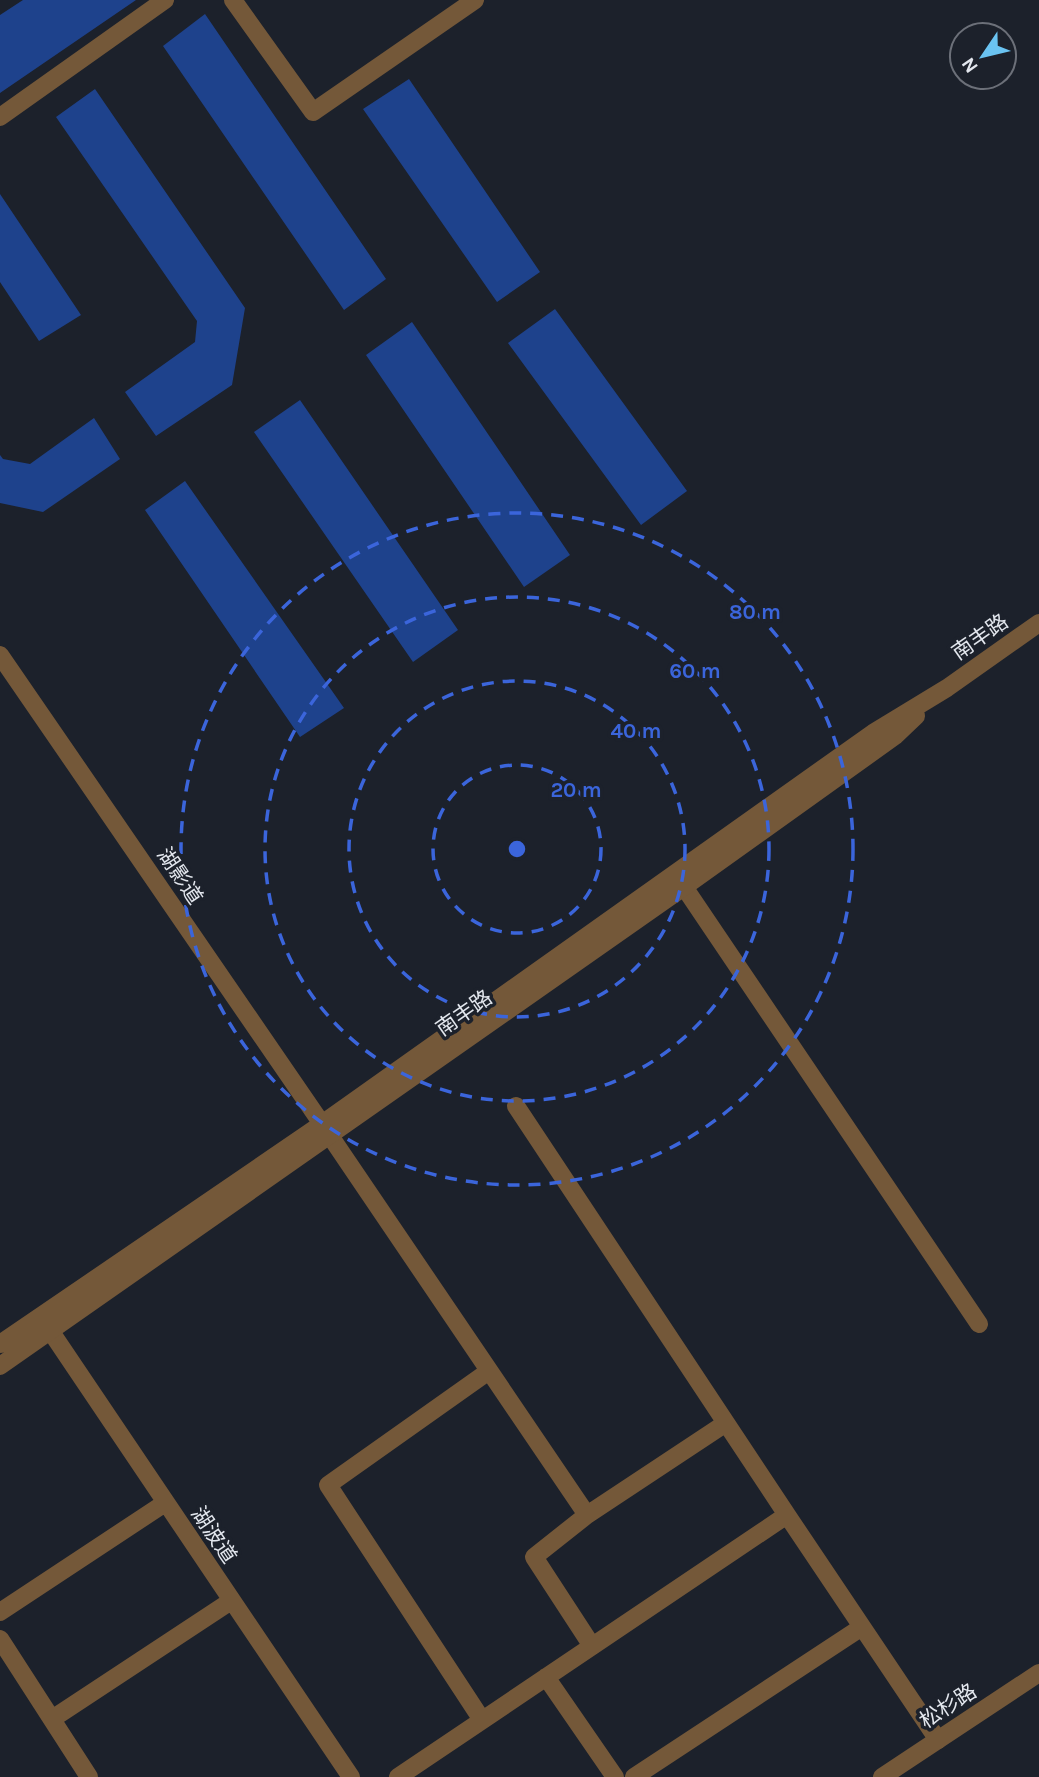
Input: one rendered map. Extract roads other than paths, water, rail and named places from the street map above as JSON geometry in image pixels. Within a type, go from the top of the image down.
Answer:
[{"type":"street","points":[[0,117],[165,0]]},
{"type":"street","points":[[233,0],[313,112],[475,0]]},
{"type":"street","name":"南丰路","points":[[0,1366],[46,1324],[679,880],[895,736],[947,688],[1039,623]]},
{"type":"street","name":"湖影道","points":[[0,655],[587,1515]]},
{"type":"street","points":[[679,880],[979,1324]]},
{"type":"street","points":[[516,1106],[938,1740]]},
{"type":"street","name":"南丰路","points":[[0,1345],[46,1324]]},
{"type":"street","name":"湖波道","points":[[46,1324],[351,1777]]},
{"type":"street","points":[[482,1720],[328,1485],[489,1371]]},
{"type":"street","points":[[592,1646],[534,1557],[587,1515],[726,1423]]},
{"type":"street","points":[[0,1612],[165,1503]]},
{"type":"street","points":[[398,1777],[787,1516]]},
{"type":"street","points":[[52,1719],[231,1601]]},
{"type":"street","points":[[634,1777],[862,1627]]},
{"type":"street","points":[[0,1639],[89,1777]]},
{"type":"street","name":"松杉路","points":[[882,1777],[1039,1673]]},
{"type":"street","points":[[546,1677],[615,1777]]}]
